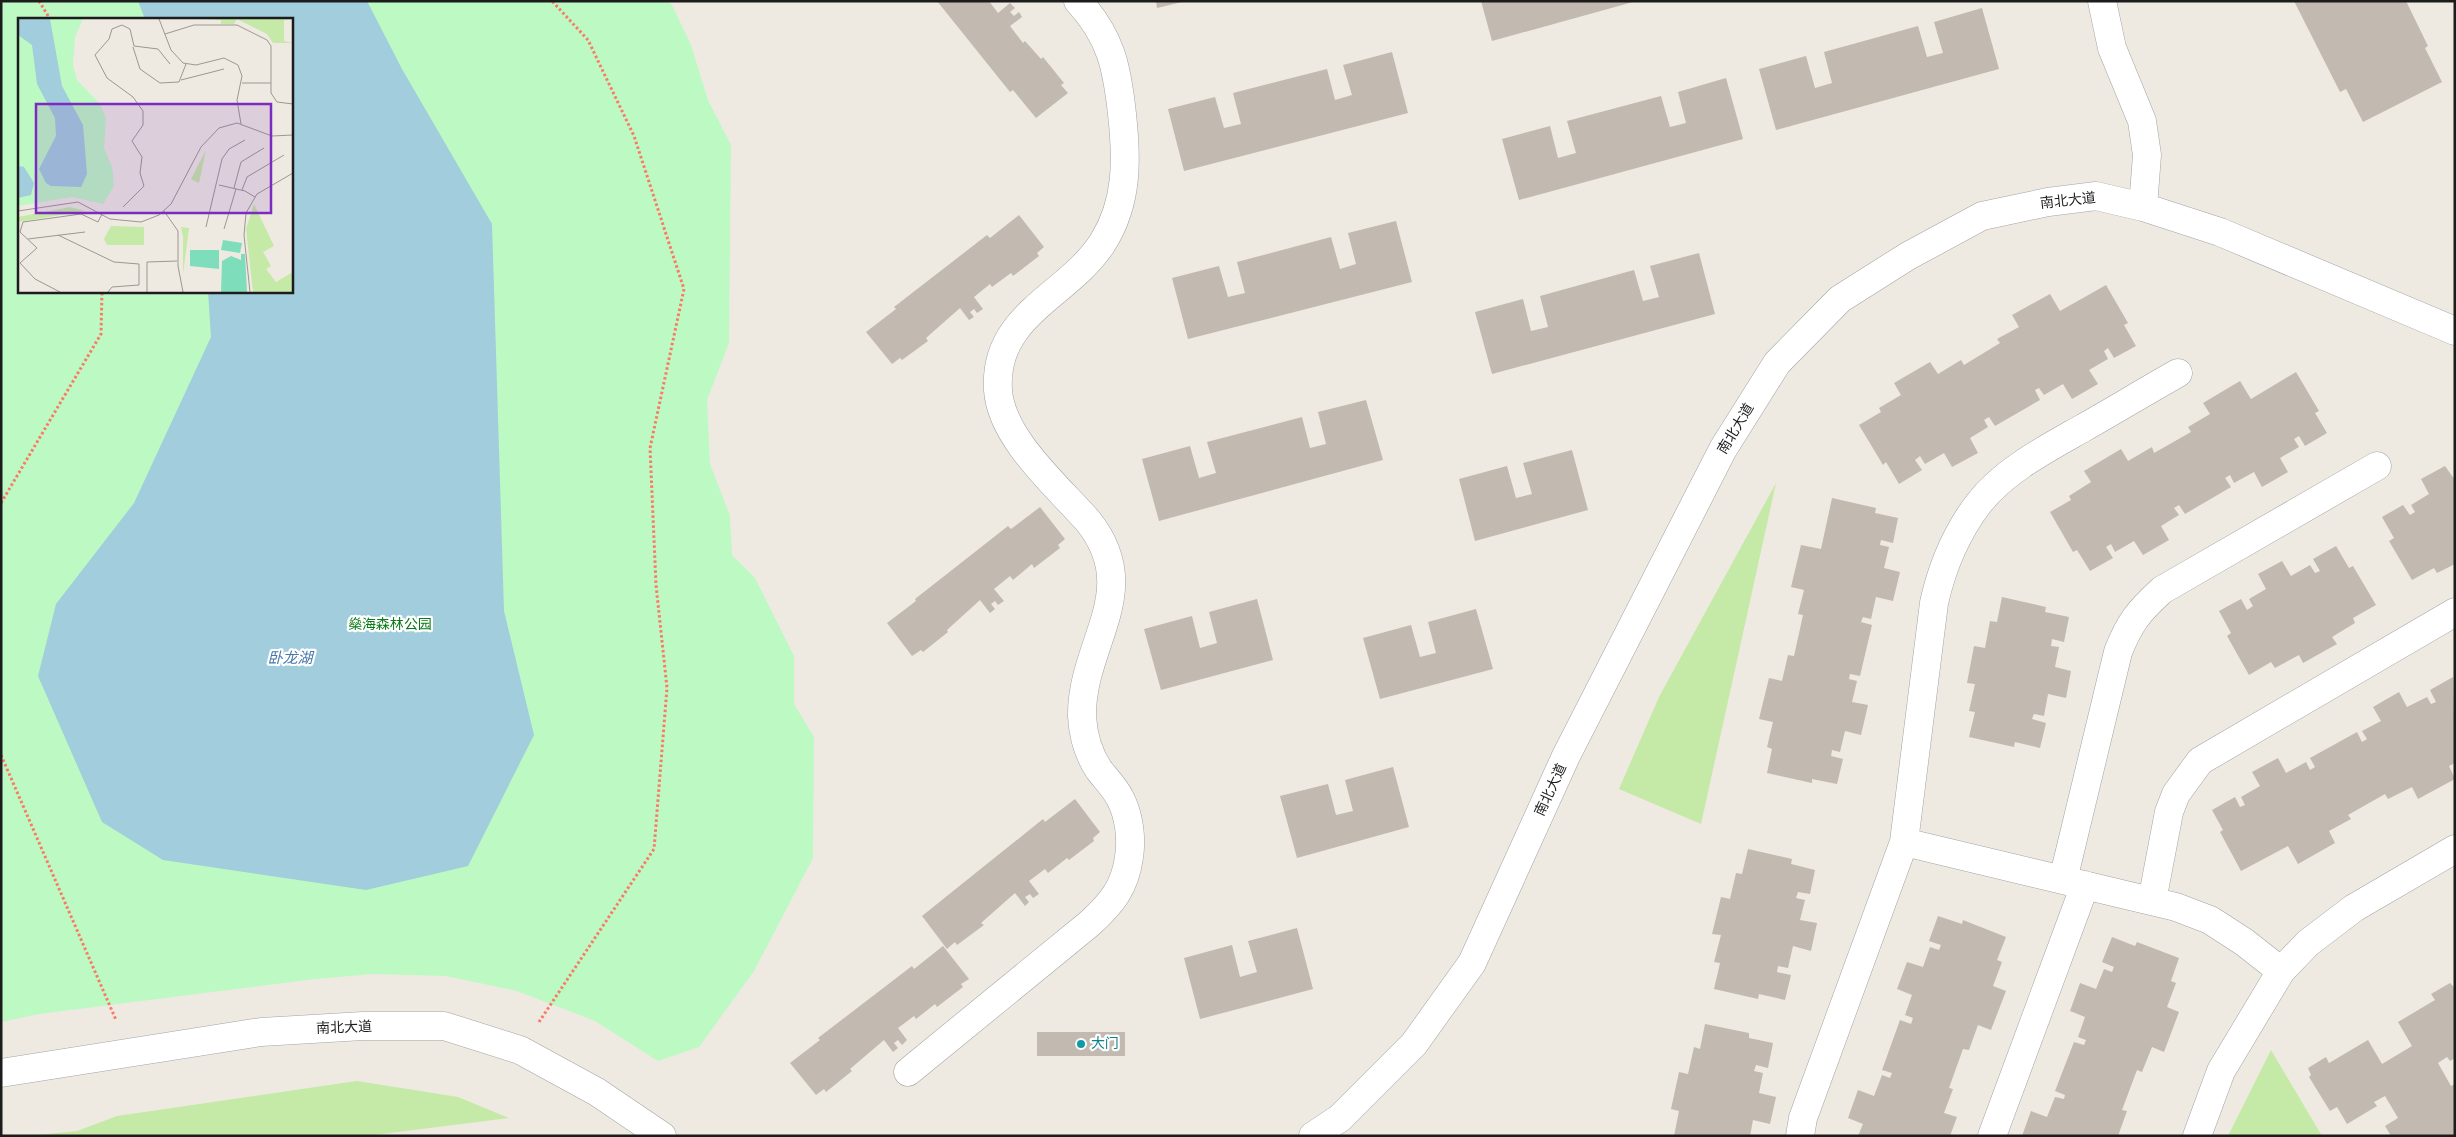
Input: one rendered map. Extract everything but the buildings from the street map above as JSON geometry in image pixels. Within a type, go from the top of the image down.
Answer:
[{"type":"street","points":[[908,1072],[1082,930],[1112,903],[1123,880],[1129,858],[1130,836],[1127,817],[1120,798],[1090,755],[1082,719],[1082,703],[1088,669],[1110,603],[1112,583],[1107,552],[1100,536],[1088,521],[1011,432],[1002,411],[998,391],[998,370],[1012,332],[1025,316],[1075,275],[1102,244],[1118,211],[1124,184],[1125,142],[1118,75],[1107,41],[1078,1]]},
{"type":"street","points":[[2102,1],[2112,48],[2142,121],[2147,155],[2143,207]]},
{"type":"street","name":"南北大道","points":[[1313,1136],[1347,1127],[1414,1044],[1472,963],[1571,748],[1723,449],[1777,363],[1840,299],[1908,256],[1982,216],[2048,202],[2096,196],[2143,207],[2220,232],[2455,331]]},
{"type":"street","points":[[1800,1136],[1804,1118],[1904,842],[1934,603],[1941,572],[1958,535],[1979,503],[2008,474],[2040,452],[2178,373]]},
{"type":"street","points":[[1992,1136],[2074,882],[2118,652],[2129,626],[2142,608],[2162,590],[2377,466]]},
{"type":"street","points":[[2152,901],[2170,812],[2176,794],[2200,761],[2217,749],[2455,612]]},
{"type":"street","points":[[1904,842],[2176,907],[2210,920],[2244,942],[2281,971]]},
{"type":"street","points":[[2197,1136],[2221,1072],[2281,971],[2308,943],[2354,908],[2455,849]]},
{"type":"street","name":"南北大道","points":[[1,1073],[261,1032],[362,1026],[444,1026],[520,1050],[597,1092],[662,1136]]},
{"type":"path","points":[[40,1],[49,18]]},
{"type":"path","points":[[520,1050],[654,849],[667,688],[656,585],[650,448],[684,289],[634,136],[588,40],[552,1]]},
{"type":"path","points":[[1,503],[101,334],[102,292]]},
{"type":"path","points":[[1,755],[130,1052]]},
{"type":"green space","name":"燊海森林公园","points":[[1,1],[668,1],[672,5],[691,45],[708,100],[731,145],[729,343],[707,400],[710,464],[730,516],[732,555],[755,578],[794,656],[794,704],[814,737],[813,858],[754,971],[699,1047],[658,1061],[595,1021],[517,991],[446,976],[373,974],[315,979],[39,1014],[1,1022]]},
{"type":"green space","points":[[1776,483],[1701,824],[1619,789],[1659,697]]},
{"type":"green space","points":[[2271,1050],[2322,1136],[2228,1136]]},
{"type":"green space","points":[[357,1081],[458,1097],[509,1118],[366,1136],[28,1136],[77,1131],[117,1116]]},
{"type":"water","name":"卧龙湖","points":[[138,1],[367,1],[402,69],[492,224],[504,611],[534,735],[468,866],[366,890],[163,860],[102,822],[38,676],[56,604],[134,503],[211,337],[208,292],[292,292],[292,18],[145,18]]},
{"type":"place","name":"大门","points":[[1081,1044]]}]
